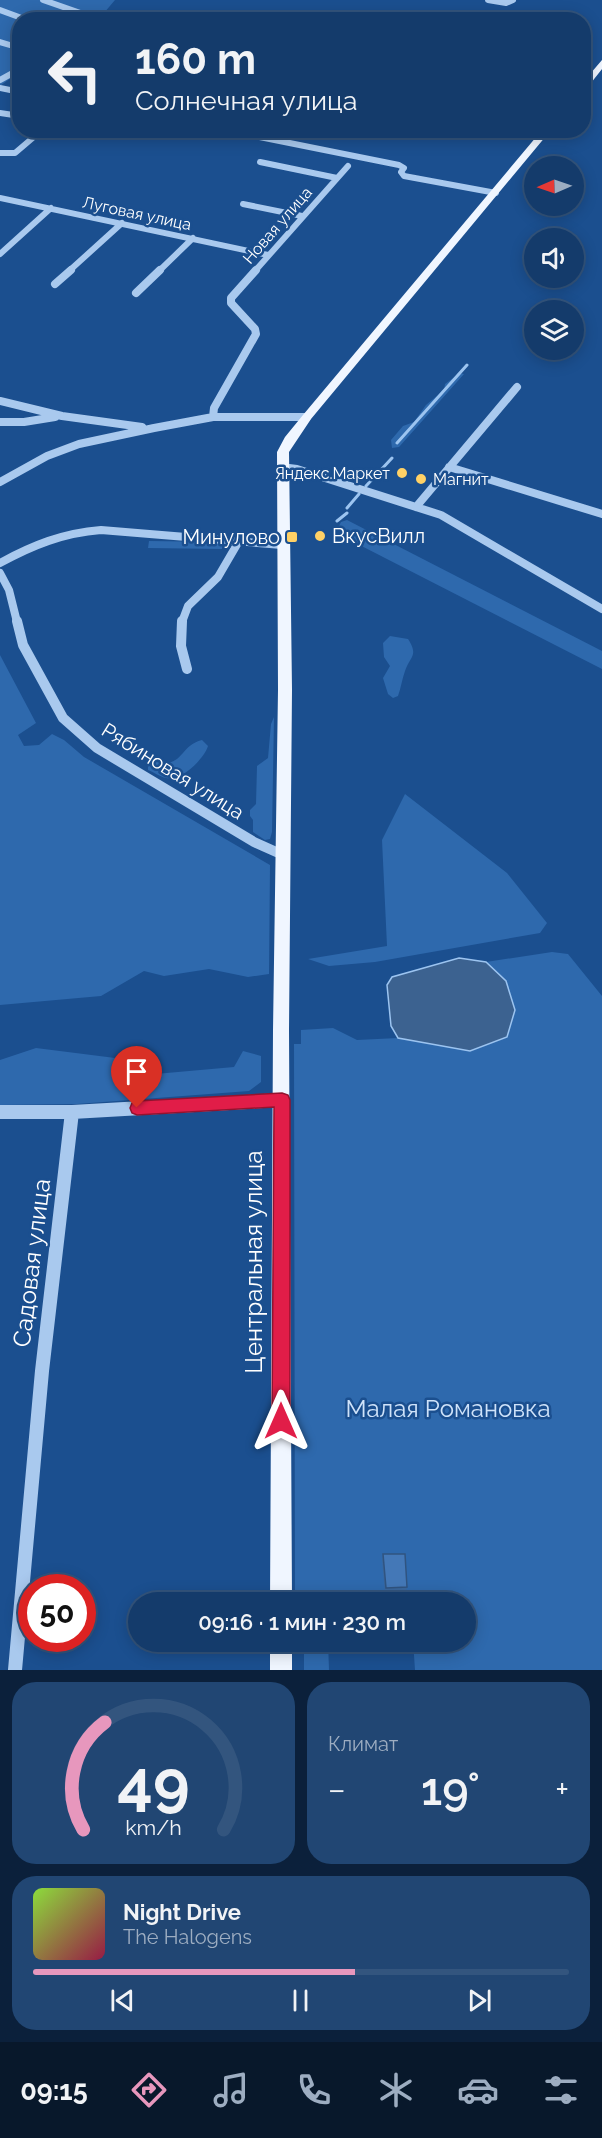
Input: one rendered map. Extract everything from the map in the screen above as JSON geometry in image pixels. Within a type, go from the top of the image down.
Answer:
[{"type":"main road","points":[[591,77],[602,63]]},
{"type":"main road","name":"Центральная улица","points":[[281,1592],[281,1030],[285,680],[281,467],[283,452],[291,437],[307,417],[541,138]]},
{"type":"main road","points":[[280,1652],[281,1670]]},
{"type":"street","points":[[43,0],[74,12]]},
{"type":"street","points":[[488,0],[506,3],[513,0]]},
{"type":"street","points":[[0,153],[15,153],[33,138]]},
{"type":"street","points":[[265,138],[399,165],[404,168],[400,172],[404,176],[496,193]]},
{"type":"street","points":[[260,162],[337,178]]},
{"type":"street","name":"Новая улица","points":[[213,417],[214,408],[256,334],[231,303],[231,298],[348,166]]},
{"type":"street","name":"Луговая улица","points":[[0,198],[268,255]]},
{"type":"street","points":[[243,204],[302,216]]},
{"type":"street","points":[[0,254],[51,208]]},
{"type":"street","points":[[55,284],[122,223]]},
{"type":"street","points":[[136,293],[193,238]]},
{"type":"street","points":[[416,507],[517,387]]},
{"type":"street","points":[[0,401],[62,416],[154,428]]},
{"type":"street","points":[[0,422],[24,422],[62,416]]},
{"type":"street","points":[[0,482],[47,456],[79,444],[154,428],[213,417],[307,417]]},
{"type":"street","points":[[281,467],[297,469],[441,515],[602,609]]},
{"type":"street","points":[[449,467],[602,514]]},
{"type":"street","points":[[0,563],[51,536],[73,531],[101,530],[282,544]]},
{"type":"street","points":[[187,669],[182,657],[183,617],[189,604],[208,590],[227,567],[239,541]]},
{"type":"street","name":"Рябиновая улица","points":[[0,573],[9,590],[23,645],[63,718],[97,748],[254,842],[283,855]]},
{"type":"street","points":[[0,1112],[72,1112],[282,1100]]},
{"type":"street","name":"Садовая улица","points":[[15,1670],[42,1371],[72,1112]]},
{"type":"green space","points":[[0,0],[115,0],[105,12],[12,12],[12,77],[0,86]]},
{"type":"green space","points":[[460,373],[464,374],[399,447],[392,448],[391,440],[403,426],[414,422],[426,405],[444,390],[445,384]]},
{"type":"green space","points":[[347,520],[602,651],[602,669],[342,536],[338,528],[341,522]]},
{"type":"green space","points":[[149,541],[222,542],[222,549],[148,548]]},
{"type":"green space","points":[[390,636],[408,639],[413,649],[398,696],[393,698],[388,694],[383,678],[390,666],[384,657],[383,643]]},
{"type":"green space","points":[[0,655],[36,723],[18,735],[24,746],[39,745],[52,734],[64,740],[84,757],[270,865],[269,974],[248,977],[209,969],[164,976],[144,971],[101,996],[0,1005]]},
{"type":"green space","points":[[274,717],[272,832],[270,839],[265,840],[253,832],[250,810],[256,804],[257,766],[268,758],[271,724]]},
{"type":"green space","points":[[202,740],[208,746],[206,751],[197,763],[178,777],[166,778],[148,770],[148,764],[153,761],[163,763],[176,760],[194,743]]},
{"type":"green space","points":[[405,794],[507,873],[547,923],[540,933],[375,962],[329,966],[308,959],[387,946],[382,840]]},
{"type":"green space","name":"Малая Романовка","points":[[552,952],[568,954],[602,996],[602,1670],[415,1670],[414,1652],[476,1652],[476,1592],[295,1592],[294,1044],[301,1044],[301,1030],[333,1028],[357,1040],[398,1038],[470,1051],[507,1037],[506,981],[486,962]]},
{"type":"green space","points":[[36,1048],[131,1060],[133,1076],[234,1067],[243,1051],[261,1056],[261,1082],[249,1091],[77,1104],[0,1105],[0,1060]]},
{"type":"green space","points":[[304,1652],[328,1652],[329,1670],[304,1670]]},
{"type":"shaded area","points":[[459,958],[486,962],[506,981],[515,1010],[507,1037],[470,1051],[398,1038],[391,1026],[387,985],[392,977]]},
{"type":"building","points":[[383,1554],[405,1554],[407,1587],[386,1588]]},
{"type":"waterway","points":[[397,443],[467,365]]},
{"type":"waterway","points":[[366,486],[392,458]]},
{"type":"waterway","points":[[347,508],[359,494]]},
{"type":"waterway","points":[[337,521],[347,513]]},
{"type":"place","name":"Яндекс.Маркет","points":[[402,473]]},
{"type":"place","name":"Магнит","points":[[421,479]]},
{"type":"place","name":"ВкусВилл","points":[[320,536]]},
{"type":"place","name":"Минулово","points":[[292,537]]},
{"type":"route","points":[[137,1108],[282,1100],[281,1421]]}]
